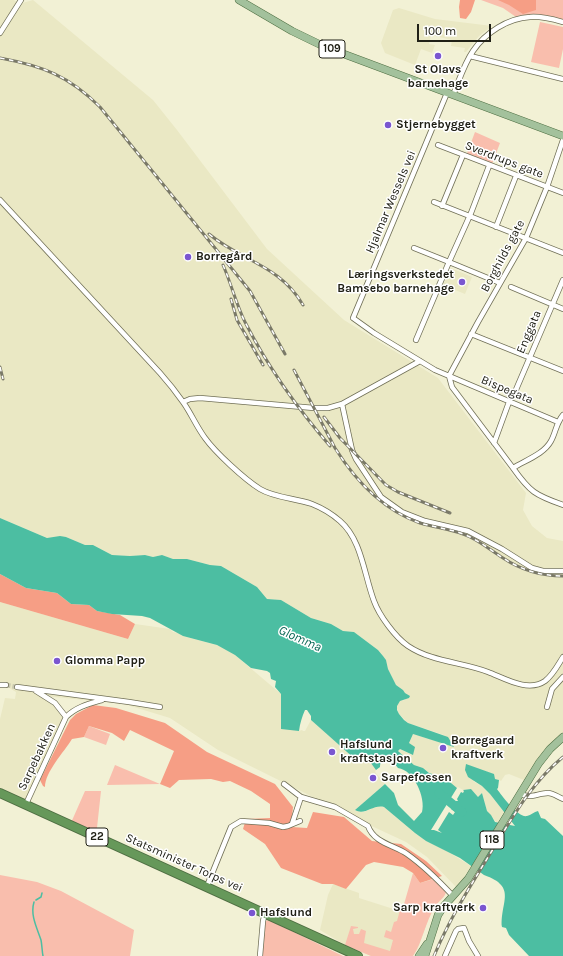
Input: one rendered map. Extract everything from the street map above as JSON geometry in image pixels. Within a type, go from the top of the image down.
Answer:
[{"type":"highway","name":"Statsminister Torps vei","points":[[0,793],[358,956]]},
{"type":"main road","name":"109","points":[[239,0],[292,32],[325,47],[563,136]]},
{"type":"main road","name":"118","points":[[425,956],[438,915],[468,879],[527,781],[545,756],[561,739]]},
{"type":"main road","name":"118","points":[[419,956],[430,939]]},
{"type":"street","points":[[0,33],[21,0]]},
{"type":"street","name":"Hjalmar Wessels vei","points":[[353,318],[450,94],[478,44],[490,33],[508,23],[529,17],[548,18],[563,22]]},
{"type":"street","points":[[470,56],[563,79]]},
{"type":"street","name":"Borghilds gate","points":[[449,376],[526,238],[547,187],[563,140]]},
{"type":"street","name":"Sverdrups gate","points":[[438,145],[489,166],[563,193]]},
{"type":"street","points":[[442,206],[463,155]]},
{"type":"street","points":[[416,340],[469,217],[489,166]]},
{"type":"street","points":[[496,227],[516,176]]},
{"type":"street","points":[[0,200],[160,373],[183,402],[206,439],[244,477],[261,489],[276,495],[311,504],[327,512],[341,522],[349,531],[358,549],[374,601],[394,632],[409,646],[449,662],[473,666],[517,684],[530,686],[538,685],[544,682],[563,657]]},
{"type":"street","points":[[434,202],[563,253]]},
{"type":"street","points":[[414,248],[500,283]]},
{"type":"street","name":"Enggata","points":[[515,392],[563,280]]},
{"type":"street","points":[[510,287],[563,309]]},
{"type":"street","name":"Bispegata","points":[[353,318],[435,370],[558,422]]},
{"type":"street","points":[[472,334],[563,371]]},
{"type":"street","points":[[183,402],[190,399],[200,398],[328,408],[342,404],[420,361]]},
{"type":"street","points":[[449,376],[452,387],[526,485],[540,497],[563,505]]},
{"type":"street","points":[[494,443],[509,402]]},
{"type":"street","points":[[342,404],[352,450],[356,459],[381,497],[402,512],[425,521],[468,531],[502,549],[532,568],[563,571]]},
{"type":"street","points":[[513,468],[543,451],[552,439],[558,422],[563,415]]},
{"type":"street","points":[[547,707],[552,689],[563,677]]},
{"type":"street","points":[[0,685],[6,686]]},
{"type":"street","points":[[17,687],[160,707]]},
{"type":"street","name":"Sarpebakken","points":[[35,690],[55,703],[66,717]]},
{"type":"street","name":"Sarpebakken","points":[[26,804],[66,717],[72,711],[81,706],[105,699]]},
{"type":"street","points":[[284,784],[301,797],[330,805],[368,826],[370,831],[379,840],[406,854],[422,865],[453,896]]},
{"type":"street","points":[[520,793],[529,797],[543,794],[553,794],[563,799]]},
{"type":"street","points":[[292,824],[301,797]]},
{"type":"street","points":[[207,886],[231,827],[241,821],[269,823],[283,827],[300,821]]},
{"type":"street","points":[[260,956],[265,913]]},
{"type":"street","points":[[445,956],[456,931],[464,928],[469,941],[478,956]]},
{"type":"shaded area","points":[[0,0],[14,0],[19,4],[33,0],[153,100],[267,249],[344,320],[438,378],[526,493],[523,510],[532,526],[547,538],[563,541],[563,733],[538,758],[524,780],[509,774],[505,775],[501,781],[495,779],[493,774],[473,781],[482,786],[490,794],[504,812],[497,823],[487,811],[482,793],[478,797],[471,789],[463,790],[458,787],[457,788],[445,778],[429,773],[423,768],[414,765],[398,751],[400,749],[412,755],[409,743],[413,734],[453,746],[444,735],[408,723],[399,714],[396,706],[400,701],[405,700],[407,694],[394,682],[386,660],[378,650],[354,632],[343,631],[331,624],[311,618],[281,600],[267,599],[257,587],[221,566],[210,565],[187,559],[173,559],[162,555],[153,557],[145,555],[112,555],[93,545],[85,545],[66,537],[47,538],[0,518]]},
{"type":"shaded area","points":[[460,0],[475,0],[471,12],[466,19],[460,18]]},
{"type":"shaded area","points":[[481,0],[563,0],[563,20],[521,15],[516,17],[503,8]]},
{"type":"shaded area","points":[[498,0],[536,0],[536,10],[523,14]]},
{"type":"shaded area","points":[[399,8],[435,19],[492,26],[479,36],[466,52],[464,52],[465,48],[451,46],[452,40],[431,35],[429,44],[435,45],[432,53],[421,49],[415,65],[385,53],[381,43],[393,10]]},
{"type":"shaded area","points":[[540,22],[563,27],[563,49],[559,68],[531,62]]},
{"type":"shaded area","points":[[475,132],[500,143],[492,164],[466,156]]},
{"type":"shaded area","points":[[451,268],[472,277],[465,294],[443,285]]},
{"type":"shaded area","points":[[0,574],[26,588],[57,593],[71,604],[89,605],[97,611],[120,615],[135,624],[128,639],[0,602]]},
{"type":"shaded area","points":[[0,602],[128,639],[135,624],[170,629],[173,632],[183,636],[217,645],[227,650],[281,694],[299,731],[305,731],[311,720],[356,760],[363,760],[365,755],[376,770],[375,772],[385,784],[355,810],[364,812],[378,806],[384,807],[426,841],[445,850],[471,866],[456,887],[427,857],[406,842],[363,822],[335,804],[317,799],[218,750],[170,718],[124,704],[45,696],[55,703],[66,717],[26,804],[0,793],[0,719],[5,698],[15,699],[16,692],[6,686],[0,685]]},
{"type":"shaded area","points":[[93,705],[116,708],[165,723],[207,752],[275,784],[293,807],[291,827],[307,828],[313,812],[344,817],[372,841],[401,844],[426,861],[442,876],[420,883],[413,873],[403,867],[374,862],[366,865],[346,889],[333,884],[322,884],[281,868],[265,844],[243,829],[246,819],[270,818],[270,804],[251,791],[230,781],[223,782],[211,779],[179,780],[170,788],[160,784],[174,751],[130,730],[124,741],[112,733],[89,726],[84,737],[72,739],[51,769],[45,787],[43,786],[40,780],[70,720],[76,714]]},
{"type":"shaded area","points":[[89,726],[110,734],[106,745],[84,737]]},
{"type":"shaded area","points":[[115,765],[160,784],[107,785]]},
{"type":"shaded area","points":[[85,791],[101,791],[96,837],[70,825]]},
{"type":"shaded area","points":[[413,873],[420,883],[434,879],[446,892],[436,905],[413,956],[371,956],[345,945],[351,926],[358,927],[353,929],[354,934],[359,934],[361,929],[366,931],[364,943],[390,951],[393,940],[384,937],[386,930],[391,932],[394,922],[397,921],[400,910],[402,911]]},
{"type":"shaded area","points":[[0,875],[37,882],[61,891],[134,930],[130,956],[0,956]]},
{"type":"shaded area","points":[[333,884],[359,893],[359,898],[428,920],[418,948],[413,956],[371,956],[345,945],[320,930],[328,895]]},
{"type":"shaded area","points":[[269,920],[343,956],[262,956],[264,924]]},
{"type":"water","points":[[0,518],[47,538],[60,536],[66,537],[85,545],[93,545],[112,555],[145,555],[153,557],[162,555],[173,559],[187,559],[210,565],[221,566],[257,587],[267,599],[281,600],[311,618],[331,624],[343,631],[354,632],[378,650],[386,660],[388,669],[396,685],[410,696],[409,698],[400,701],[397,706],[399,714],[408,723],[448,737],[454,747],[413,734],[409,743],[415,747],[413,755],[400,749],[398,751],[414,765],[423,768],[429,773],[445,778],[457,788],[431,830],[442,833],[438,830],[449,812],[453,815],[455,812],[451,809],[456,801],[458,801],[457,799],[461,792],[463,793],[463,790],[471,789],[478,797],[482,793],[487,811],[495,822],[515,826],[490,794],[482,786],[468,777],[465,770],[466,764],[494,774],[495,779],[499,780],[497,789],[519,814],[527,816],[538,811],[541,818],[545,819],[563,836],[563,956],[529,956],[509,935],[506,928],[502,927],[505,896],[504,890],[501,885],[494,880],[484,875],[460,858],[426,841],[384,807],[376,807],[362,812],[355,810],[385,784],[394,793],[398,805],[414,821],[422,812],[422,800],[418,786],[414,779],[404,770],[398,768],[389,757],[386,757],[381,762],[380,767],[376,770],[365,755],[363,760],[356,760],[311,720],[311,716],[307,710],[305,710],[303,715],[299,731],[281,729],[281,694],[275,687],[276,681],[271,679],[270,673],[251,668],[235,655],[217,645],[183,636],[150,618],[112,614],[97,611],[89,605],[71,604],[57,593],[26,588],[0,574]]},
{"type":"waterway","name":"Glomma","points":[[439,793],[462,812]]},
{"type":"waterway","points":[[36,900],[41,897],[42,893]]},
{"type":"waterway","points":[[34,902],[33,917],[41,940],[43,956]]},
{"type":"tunnel","points":[[6,685],[17,687]]},
{"type":"railway","points":[[0,58],[29,65],[54,74],[77,87],[100,107],[250,291],[285,354]]},
{"type":"railway","points":[[209,234],[234,251],[272,272],[294,292],[303,305]]},
{"type":"railway","points":[[223,265],[242,315],[263,355],[306,417],[330,446]]},
{"type":"railway","points":[[231,299],[237,320],[263,365]]},
{"type":"railway","points":[[0,367],[3,379]]},
{"type":"railway","points":[[294,370],[335,448],[361,482],[382,502],[420,523],[458,532],[470,537],[524,569],[547,575],[563,576]]},
{"type":"railway","points":[[324,417],[340,438],[386,485],[398,492],[450,513]]},
{"type":"railway","points":[[434,956],[446,930],[474,879],[522,802],[541,778],[563,757]]},
{"type":"place","name":"St Olavs barnehage","points":[[438,56]]},
{"type":"place","name":"Stjernebygget","points":[[388,125]]},
{"type":"place","name":"Borregård","points":[[188,257]]},
{"type":"place","name":"Læringsverkstedet Bamsebo barnehage","points":[[462,282]]},
{"type":"place","name":"Glomma Papp","points":[[57,661]]},
{"type":"place","name":"Borregaard kraftverk","points":[[443,748]]},
{"type":"place","name":"Hafslund kraftstasjon","points":[[332,752]]},
{"type":"place","name":"Sarpefossen","points":[[373,778]]},
{"type":"place","name":"Sarp kraftverk","points":[[483,908]]},
{"type":"place","name":"Hafslund","points":[[252,913]]}]
